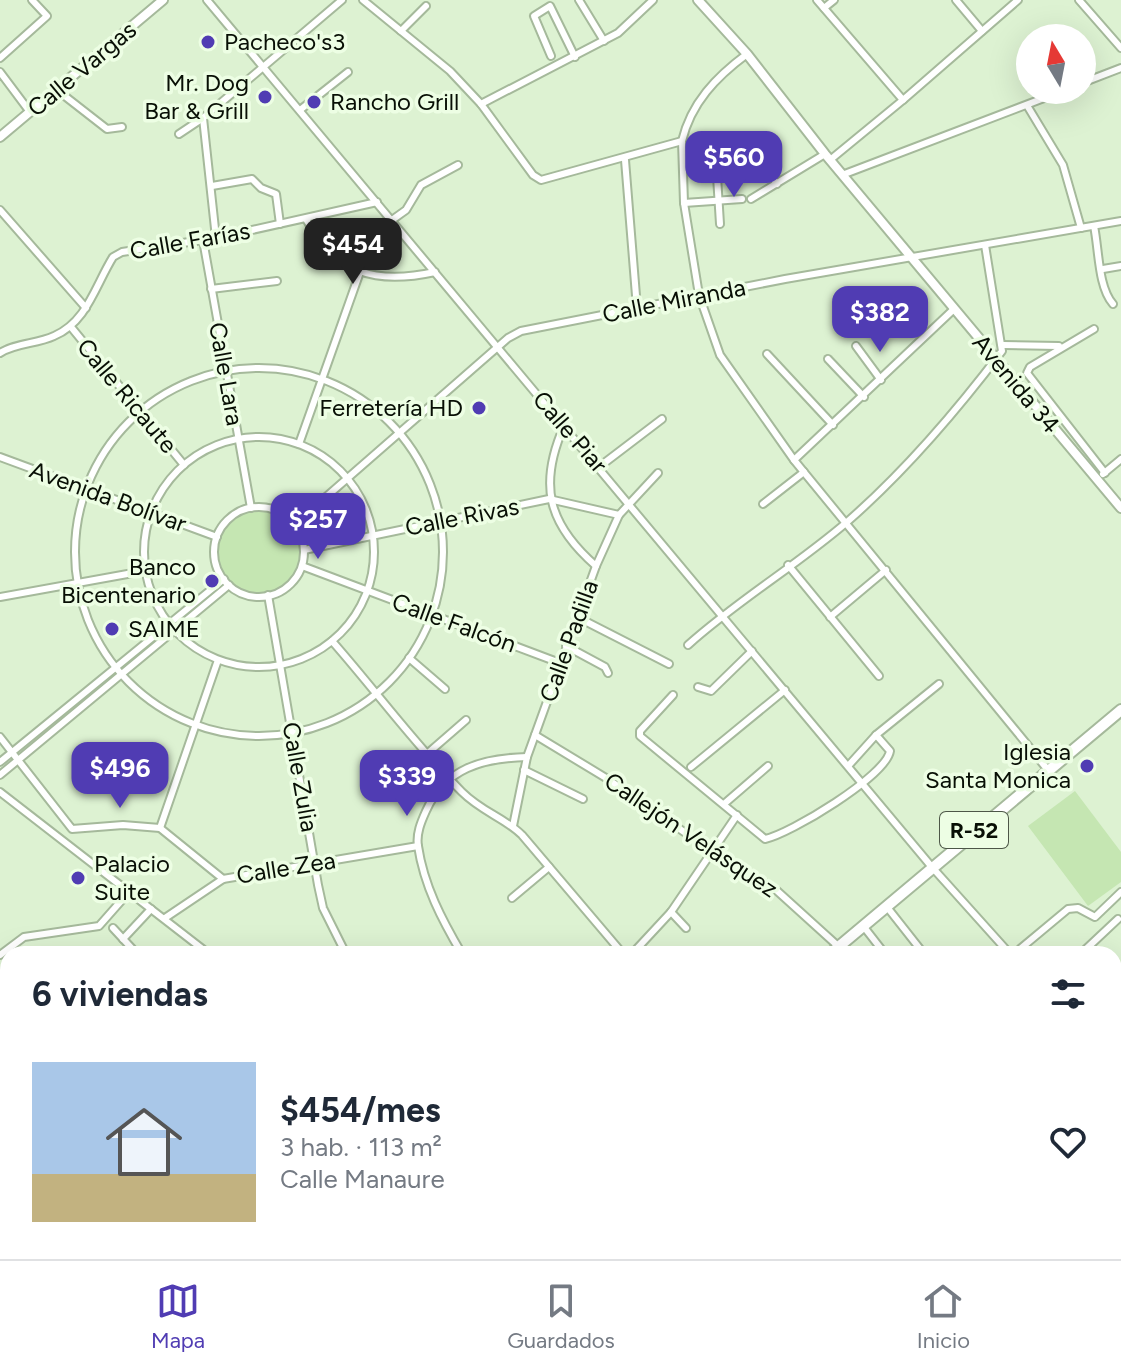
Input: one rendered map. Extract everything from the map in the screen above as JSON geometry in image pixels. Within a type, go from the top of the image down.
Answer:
[{"type":"main road","name":"R-52","points":[[839,946],[1121,710]]},
{"type":"street","points":[[0,58],[47,16],[32,0]]},
{"type":"street","name":"Calle Vargas","points":[[0,137],[163,0]]},
{"type":"street","name":"Calle Piar","points":[[207,0],[631,503],[931,866],[1005,946]]},
{"type":"street","points":[[179,134],[203,118],[342,0]]},
{"type":"street","points":[[363,0],[450,71],[481,104],[537,179],[625,160],[682,141]]},
{"type":"street","points":[[579,0],[604,41]]},
{"type":"street","points":[[481,104],[629,26],[653,0]]},
{"type":"street","name":"Avenida 34","points":[[698,0],[747,54],[827,157],[1121,508]]},
{"type":"street","points":[[817,0],[903,100]]},
{"type":"street","points":[[824,8],[834,0]]},
{"type":"street","points":[[956,0],[982,31]]},
{"type":"street","points":[[751,199],[827,157],[903,100],[1018,0]]},
{"type":"street","points":[[1079,0],[1121,48]]},
{"type":"street","points":[[401,31],[426,6]]},
{"type":"street","points":[[551,56],[534,16],[552,6],[575,57]]},
{"type":"street","points":[[747,54],[717,76],[705,92],[687,123],[682,141],[684,203],[699,295],[720,355],[794,460],[1048,770]]},
{"type":"street","points":[[1096,78],[1121,68]]},
{"type":"street","points":[[0,72],[30,112]]},
{"type":"street","points":[[300,110],[348,72]]},
{"type":"street","points":[[57,90],[107,129],[122,127]]},
{"type":"street","points":[[842,175],[1033,104]]},
{"type":"street","points":[[1028,107],[1063,165],[1081,228]]},
{"type":"street","points":[[203,118],[216,238]]},
{"type":"street","points":[[760,143],[756,154],[777,184]]},
{"type":"street","points":[[625,160],[637,308]]},
{"type":"street","points":[[392,220],[406,210],[419,187],[458,165]]},
{"type":"street","points":[[717,176],[720,224]]},
{"type":"street","points":[[212,186],[252,179],[261,188],[276,194],[280,224]]},
{"type":"street","points":[[684,203],[742,199]]},
{"type":"street","name":"Calle Farías","points":[[0,353],[53,337],[71,327],[86,308],[113,257],[122,252],[216,238],[377,202]]},
{"type":"street","points":[[0,210],[86,308]]},
{"type":"street","points":[[306,219],[323,245],[360,272],[404,279],[435,272]]},
{"type":"street","name":"Calle Miranda","points":[[295,524],[498,347],[521,331],[699,295],[1121,221]]},
{"type":"street","points":[[1094,226],[1103,269],[1102,288],[1113,304]]},
{"type":"street","name":"Calle Lara","points":[[203,240],[251,508]]},
{"type":"street","points":[[688,645],[721,614],[845,524],[889,482],[996,359],[1003,345],[985,245]]},
{"type":"street","points":[[1103,269],[1121,266]]},
{"type":"street","points":[[299,444],[360,272]]},
{"type":"street","points":[[211,289],[277,281]]},
{"type":"street","points":[[794,460],[954,309]]},
{"type":"street","name":"Calle Ricaute","points":[[71,327],[184,465]]},
{"type":"street","points":[[1094,329],[1030,367],[1027,373],[1105,473]]},
{"type":"street","points":[[1003,345],[1063,346]]},
{"type":"street","points":[[856,346],[881,380]]},
{"type":"street","points":[[767,354],[833,425]]},
{"type":"street","points":[[828,359],[864,397]]},
{"type":"street","points":[[282,369],[322,379],[365,401],[400,433],[426,474],[441,520],[442,575],[432,615],[409,658],[378,692],[338,718],[292,733],[242,735],[196,725],[154,704],[120,674],[88,623],[76,583],[75,528],[85,489],[107,447],[140,411],[175,388],[225,370],[282,369]]},
{"type":"street","points":[[599,467],[662,419]]},
{"type":"street","points":[[564,426],[551,463],[549,499],[564,532],[596,566]]},
{"type":"street","points":[[267,437],[299,444],[331,462],[362,499],[374,535],[374,563],[368,591],[353,619],[332,641],[307,657],[280,666],[248,667],[218,660],[194,648],[168,624],[151,595],[144,571],[144,540],[150,512],[165,485],[184,465],[209,448],[237,439],[267,437]]},
{"type":"street","name":"Avenida Bolívar","points":[[0,457],[217,537]]},
{"type":"street","points":[[1097,479],[1121,459]]},
{"type":"street","points":[[763,504],[804,472]]},
{"type":"street","name":"Calle Padilla","points":[[513,826],[527,757],[596,566],[619,515],[658,473]]},
{"type":"street","name":"Calle Rivas","points":[[304,550],[549,499],[619,515]]},
{"type":"street","points":[[251,508],[271,508],[295,524],[304,550],[302,566],[289,585],[268,595],[252,596],[227,582],[215,559],[217,537],[230,518],[251,508]]},
{"type":"street","points":[[788,565],[879,676]]},
{"type":"street","name":"Calle Falcón","points":[[302,566],[560,663]]},
{"type":"street","points":[[830,617],[886,570]]},
{"type":"street","points":[[0,597],[144,571]]},
{"type":"street","points":[[0,762],[168,624],[227,582]]},
{"type":"street","points":[[0,775],[174,631],[227,582]]},
{"type":"street","name":"Calle Zulia","points":[[268,595],[323,908],[342,946]]},
{"type":"street","points":[[577,617],[669,664]]},
{"type":"street","points":[[332,641],[448,777],[486,814],[513,826],[615,946]]},
{"type":"street","points":[[566,646],[605,667],[608,673]]},
{"type":"street","points":[[698,687],[711,691],[752,651]]},
{"type":"street","points":[[409,658],[445,689]]},
{"type":"street","points":[[160,828],[218,660]]},
{"type":"street","points":[[849,765],[876,735],[939,684]]},
{"type":"street","points":[[691,767],[785,690]]},
{"type":"street","points":[[673,695],[640,731],[640,736],[759,835],[771,838],[863,784],[890,754],[876,735]]},
{"type":"street","points":[[428,753],[466,720]]},
{"type":"street","name":"Callejón Velásquez","points":[[535,735],[775,889],[830,946]]},
{"type":"street","points":[[0,737],[72,829]]},
{"type":"street","points":[[458,946],[435,906],[418,846],[426,811],[448,777],[463,768],[497,758],[527,757]]},
{"type":"street","points":[[724,804],[768,766]]},
{"type":"street","points":[[524,770],[583,799]]},
{"type":"street","points":[[0,792],[199,946]]},
{"type":"street","points":[[639,946],[671,912],[737,815]]},
{"type":"street","points":[[72,829],[123,825],[160,828],[223,879]]},
{"type":"street","points":[[67,845],[72,829]]},
{"type":"street","name":"Calle Zea","points":[[165,918],[223,879],[418,846]]},
{"type":"street","points":[[512,898],[549,867]]},
{"type":"street","points":[[99,926],[129,892]]},
{"type":"street","points":[[1022,946],[1068,909],[1078,908],[1091,918],[1121,892]]},
{"type":"street","points":[[887,907],[918,946]]},
{"type":"street","points":[[1090,946],[1120,920],[1105,907]]},
{"type":"street","points":[[123,939],[151,909]]},
{"type":"street","points":[[671,912],[686,928]]},
{"type":"street","points":[[112,914],[113,928],[128,946]]},
{"type":"street","points":[[12,946],[24,937],[99,926],[113,928]]},
{"type":"street","points":[[864,927],[879,946]]},
{"type":"green space","points":[[259,507],[276,511],[291,520],[300,535],[304,552],[300,569],[291,584],[276,593],[259,597],[242,593],[227,584],[218,569],[214,552],[218,535],[227,520],[242,511]]},
{"type":"green space","points":[[1075,791],[1121,852],[1121,882],[1088,906],[1028,826]]},
{"type":"place","name":"Pacheco's3","points":[[208,42]]},
{"type":"place","name":"Mr. Dog Bar & Grill","points":[[265,97]]},
{"type":"place","name":"Rancho Grill","points":[[314,102]]},
{"type":"place","name":"Ferretería HD","points":[[479,408]]},
{"type":"place","name":"Banco Bicentenario","points":[[212,581]]},
{"type":"place","name":"SAIME","points":[[112,629]]},
{"type":"place","name":"Iglesia Santa Monica","points":[[1087,766]]},
{"type":"place","name":"Palacio Suite","points":[[78,878]]}]
